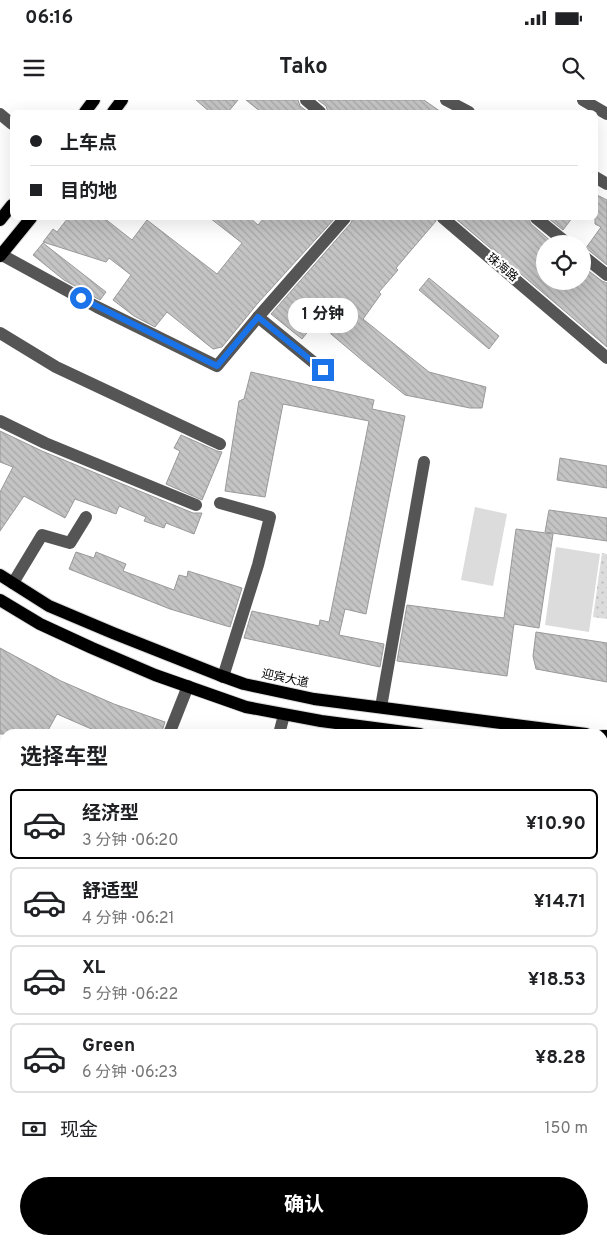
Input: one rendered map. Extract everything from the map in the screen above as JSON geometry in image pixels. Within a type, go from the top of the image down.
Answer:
[{"type":"main road","points":[[0,220],[10,208]]},
{"type":"main road","points":[[1,256],[29,220]]},
{"type":"main road","name":"迎宾大道","points":[[0,575],[49,606],[113,634],[244,684],[295,696],[380,707],[518,729]]},
{"type":"main road","points":[[0,600],[40,624],[92,648],[246,707],[284,715],[384,729]]},
{"type":"street","points":[[306,100],[318,110]]},
{"type":"street","points":[[312,100],[324,110]]},
{"type":"street","points":[[446,100],[465,110]]},
{"type":"street","points":[[455,100],[473,110]]},
{"type":"street","points":[[583,100],[607,114]]},
{"type":"street","points":[[591,100],[607,109]]},
{"type":"street","points":[[0,114],[10,122]]},
{"type":"street","points":[[1,256],[97,307],[217,366],[344,220]]},
{"type":"street","name":"珠海路","points":[[445,220],[607,358]]},
{"type":"street","name":"珠海路","points":[[451,220],[607,352]]},
{"type":"street","points":[[538,220],[557,235]]},
{"type":"street","points":[[591,262],[607,275]]},
{"type":"street","points":[[258,317],[323,370]]},
{"type":"street","points":[[0,333],[56,367],[220,444]]},
{"type":"street","points":[[0,421],[45,443],[196,505]]},
{"type":"street","points":[[380,707],[424,462]]},
{"type":"street","points":[[220,503],[270,517],[258,565],[223,677]]},
{"type":"street","points":[[13,583],[42,536],[70,543],[86,517]]},
{"type":"street","points":[[171,729],[188,686]]},
{"type":"street","points":[[280,729],[284,715]]},
{"type":"shaded area","points":[[475,507],[507,514],[493,586],[461,580]]},
{"type":"shaded area","points":[[556,547],[600,554],[589,632],[545,625]]},
{"type":"shaded area","points":[[602,553],[607,554],[607,619],[593,617]]},
{"type":"building","points":[[196,100],[238,100],[230,110],[208,110]]},
{"type":"building","points":[[246,100],[298,100],[300,106],[305,110],[258,110]]},
{"type":"building","points":[[318,100],[424,100],[438,110],[327,110],[326,106]]},
{"type":"building","points":[[598,196],[607,200],[607,265],[591,252],[591,241],[601,227],[595,224],[595,220],[598,220]]},
{"type":"building","points":[[66,220],[107,220],[132,240],[147,220],[217,274],[242,243],[213,220],[252,220],[258,225],[262,220],[333,220],[258,303],[222,347],[213,349],[167,312],[155,327],[134,316],[113,300],[131,275],[109,258],[106,262],[43,242],[53,229],[57,232]]},
{"type":"building","points":[[352,220],[436,220],[396,268],[398,270],[379,292],[381,294],[363,319],[429,372],[486,387],[482,408],[470,408],[405,395],[331,334],[325,310],[302,339],[271,314]]},
{"type":"building","points":[[457,220],[529,220],[544,235],[536,235],[536,287]]},
{"type":"building","points":[[550,220],[570,220],[563,230]]},
{"type":"building","points":[[43,243],[106,292],[100,300],[64,280],[33,255]]},
{"type":"building","points":[[591,273],[607,283],[607,347],[540,290],[591,290]]},
{"type":"building","points":[[429,278],[499,336],[489,349],[419,290]]},
{"type":"building","points":[[251,372],[374,400],[372,409],[405,416],[366,614],[345,609],[339,635],[384,644],[380,667],[244,638],[252,611],[319,626],[320,620],[329,622],[369,421],[283,404],[265,497],[225,491],[239,401],[244,399]]},
{"type":"building","points":[[0,431],[42,451],[193,513],[202,513],[194,534],[166,523],[164,528],[144,521],[146,517],[119,506],[116,514],[75,499],[65,518],[24,496],[0,531],[0,492],[13,467],[0,462]]},
{"type":"building","points":[[181,435],[222,452],[202,500],[166,484],[180,451],[174,448]]},
{"type":"building","points":[[560,458],[607,466],[607,488],[557,480]]},
{"type":"building","points":[[549,510],[607,518],[607,541],[545,532]]},
{"type":"building","points":[[516,529],[553,534],[539,628],[514,624],[507,676],[397,661],[407,605],[504,618]]},
{"type":"building","points":[[76,552],[94,558],[96,552],[126,564],[123,571],[174,590],[179,575],[187,577],[188,571],[242,588],[230,627],[170,609],[69,569]]},
{"type":"building","points":[[536,632],[607,643],[607,682],[536,669],[533,656]]},
{"type":"building","points":[[0,648],[61,681],[114,704],[165,722],[163,729],[92,729],[57,714],[49,729],[0,729]]},
{"type":"route","points":[[81,298],[217,366],[258,317],[323,370]]}]
